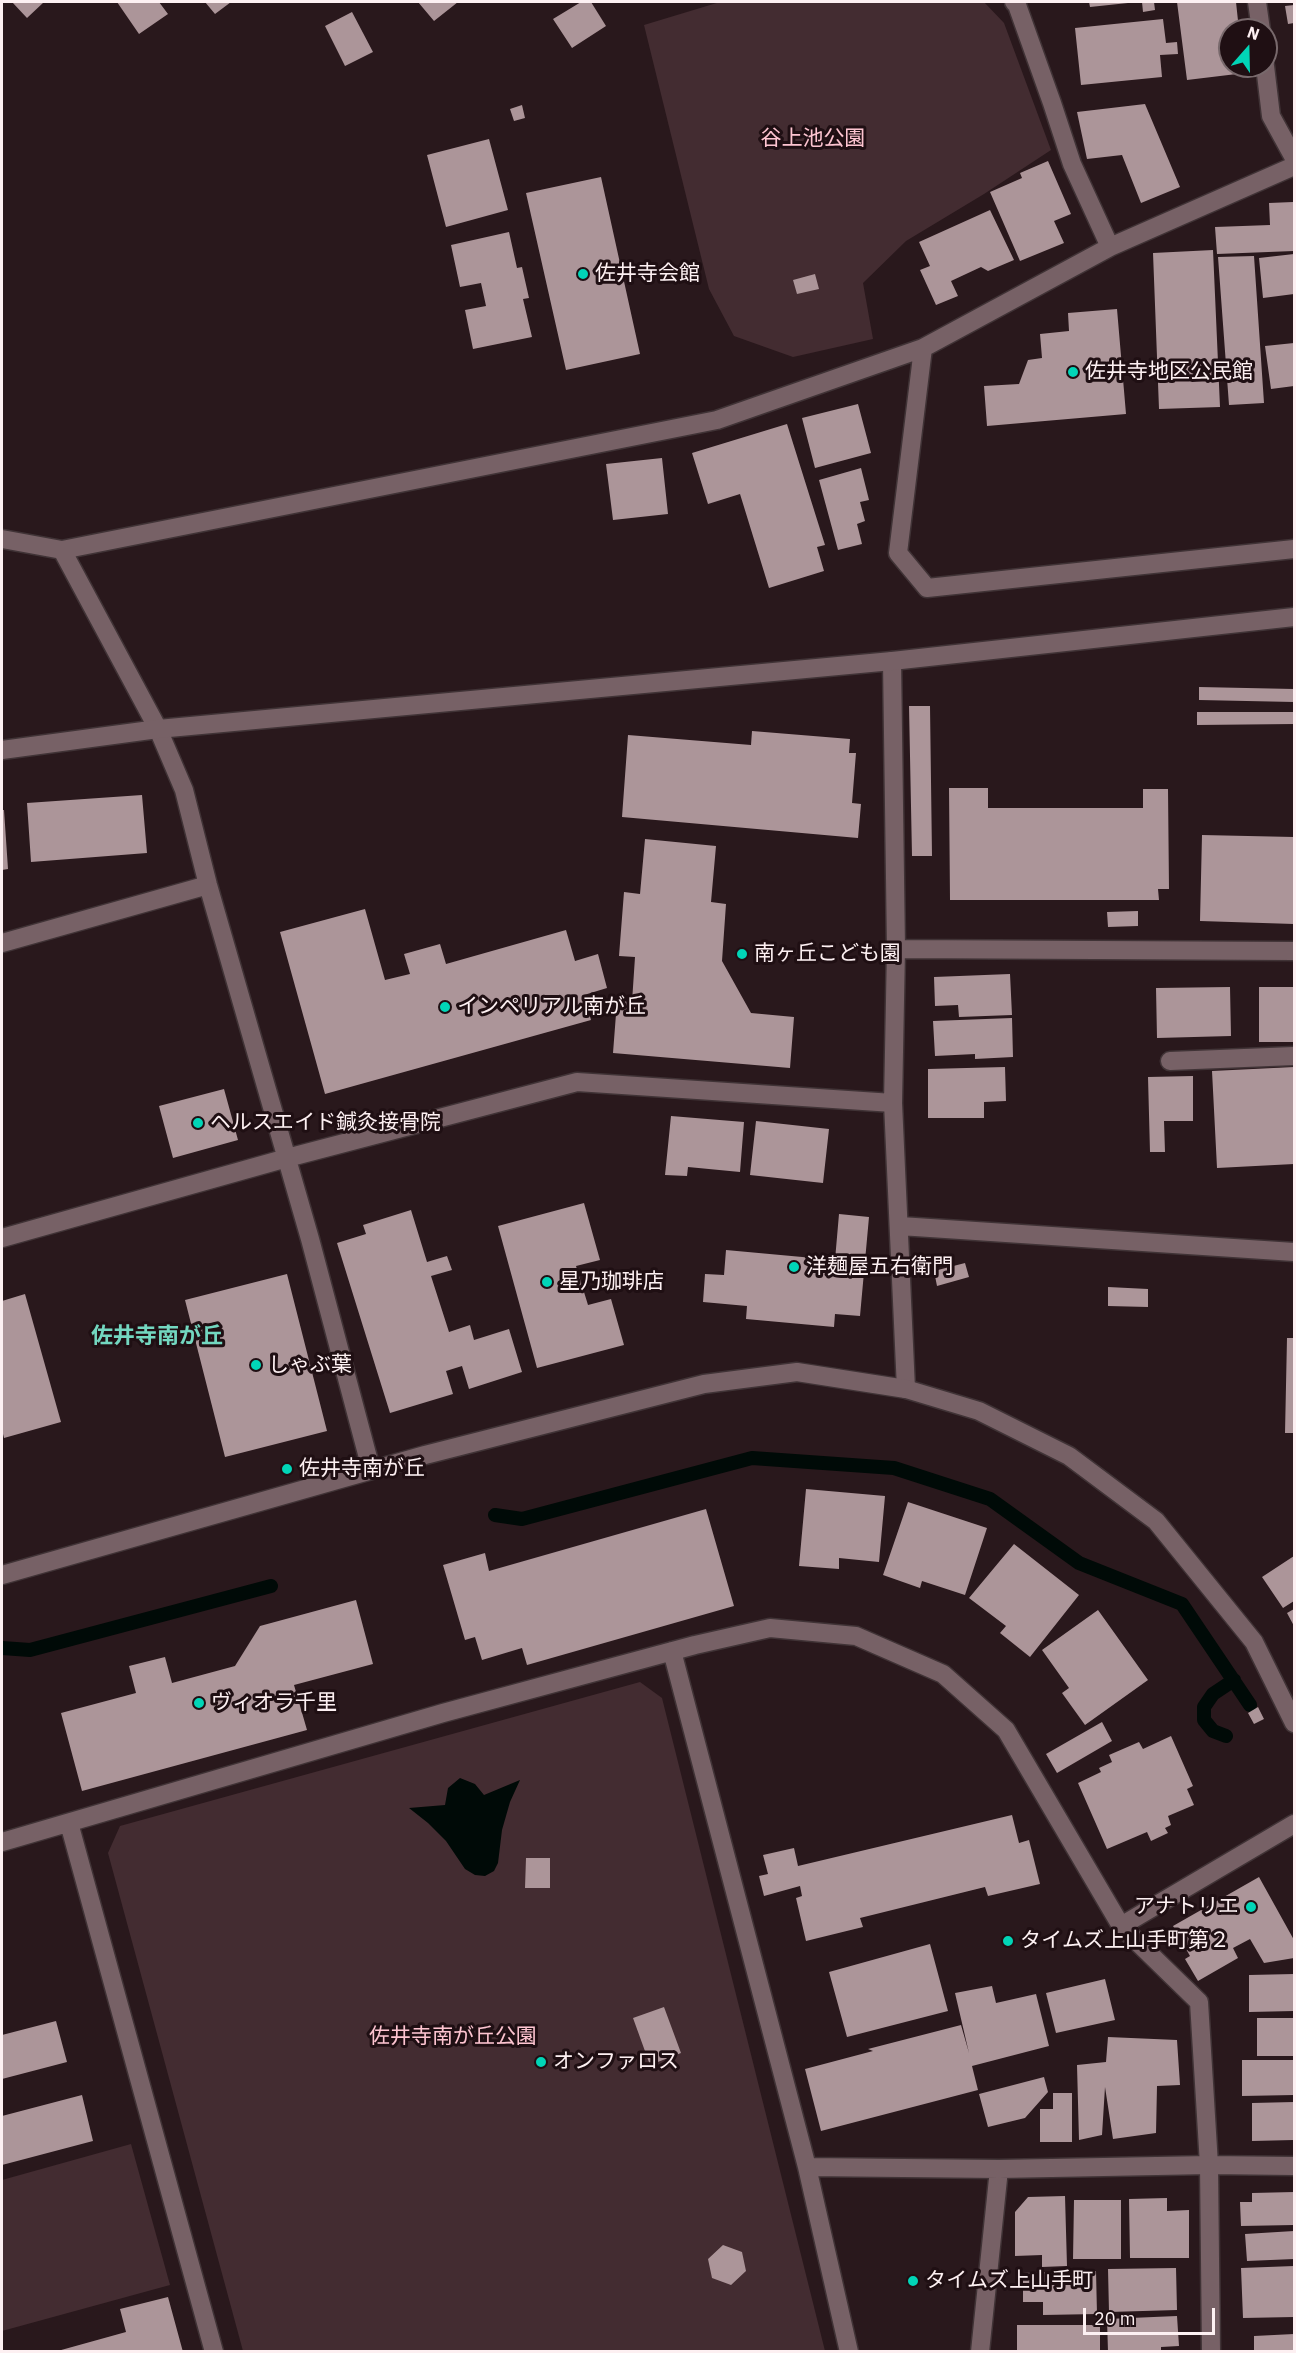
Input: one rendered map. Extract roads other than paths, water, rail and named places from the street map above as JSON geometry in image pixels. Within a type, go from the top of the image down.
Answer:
[{"type":"street","points":[[1014,2],[1017,5],[1072,164],[1110,247]]},
{"type":"street","points":[[1257,2],[1259,18]]},
{"type":"street","points":[[1266,78],[1271,116],[1294,158]]},
{"type":"street","points":[[2,539],[62,550],[717,420],[923,348],[1110,247],[1294,166]]},
{"type":"street","points":[[923,348],[898,553],[927,588],[1294,549]]},
{"type":"street","points":[[62,550],[158,729],[184,790],[208,885],[371,1469]]},
{"type":"street","points":[[2,750],[158,729],[892,661],[1294,617]]},
{"type":"street","points":[[892,661],[896,949],[893,1103],[906,1389]]},
{"type":"street","points":[[2,943],[208,885]]},
{"type":"street","points":[[896,949],[1294,951]]},
{"type":"street","points":[[1170,1061],[1294,1056]]},
{"type":"street","points":[[2,1238],[286,1158],[577,1082],[893,1103]]},
{"type":"street","points":[[900,1226],[1294,1252]]},
{"type":"street","points":[[2,1575],[371,1469],[704,1384],[797,1372],[906,1389],[979,1411],[1069,1456],[1156,1521],[1254,1642],[1294,1723]]},
{"type":"street","points":[[2,1842],[443,1713],[672,1651],[770,1628],[856,1636],[943,1674],[1006,1730],[1121,1926],[1199,2002],[1209,2164],[1211,2352]]},
{"type":"street","points":[[672,1651],[807,2167],[849,2352]]},
{"type":"street","points":[[69,1823],[214,2352]]},
{"type":"street","points":[[1121,1926],[1294,1824]]},
{"type":"street","points":[[807,2167],[999,2169],[1209,2164],[1294,2166]]},
{"type":"street","points":[[980,2352],[999,2169]]},
{"type":"waterway","points":[[495,1515],[522,1519],[752,1458],[894,1468],[990,1499],[1079,1563],[1182,1604],[1250,1705]]},
{"type":"waterway","points":[[2,1648],[30,1650],[271,1586]]},
{"type":"waterway","points":[[1226,1736],[1213,1731],[1204,1720],[1204,1707],[1213,1694],[1234,1680]]},
{"type":"place","name":"佐井寺会館","points":[[583,274]]},
{"type":"place","name":"佐井寺地区公民館","points":[[1073,372]]},
{"type":"place","name":"南ヶ丘こども園","points":[[742,954]]},
{"type":"place","name":"インペリアル南が丘","points":[[445,1007]]},
{"type":"place","name":"ヘルスエイド鍼灸接骨院","points":[[198,1123]]},
{"type":"place","name":"洋麺屋五右衛門","points":[[794,1267]]},
{"type":"place","name":"星乃珈琲店","points":[[547,1282]]},
{"type":"place","name":"しゃぶ葉","points":[[256,1365]]},
{"type":"place","name":"佐井寺南が丘","points":[[287,1469]]},
{"type":"place","name":"ヴィオラ千里","points":[[199,1703]]},
{"type":"place","name":"アナトリエ","points":[[1251,1907]]},
{"type":"place","name":"タイムズ上山手町第２","points":[[1008,1941]]},
{"type":"place","name":"オンファロス","points":[[541,2062]]},
{"type":"place","name":"タイムズ上山手町","points":[[913,2281]]},
{"type":"district","name":"佐井寺南が丘","points":[[157,1337]]},
{"type":"park label","name":"谷上池公園","points":[[813,139]]},
{"type":"park label","name":"佐井寺南が丘公園","points":[[453,2037]]}]
